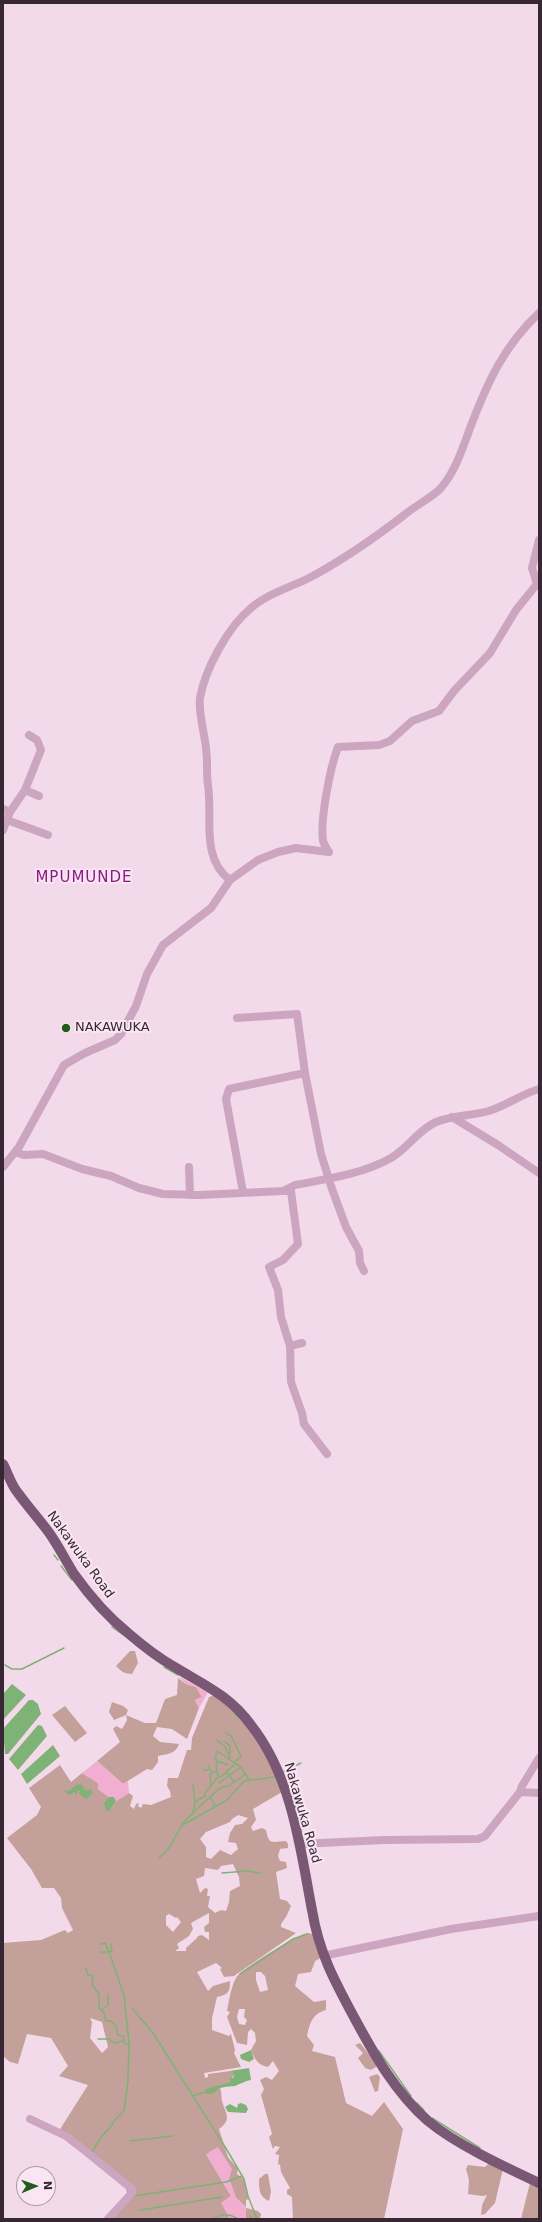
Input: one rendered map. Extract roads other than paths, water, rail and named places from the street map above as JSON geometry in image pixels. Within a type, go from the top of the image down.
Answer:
[{"type":"main road","name":"Nakawuka Road","points":[[3,1464],[16,1491],[50,1534],[76,1576],[100,1606],[124,1630],[148,1650],[221,1693],[252,1725],[276,1766],[300,1844],[312,1912],[323,1956],[342,1997],[373,2051],[395,2085],[419,2113],[446,2134],[539,2183]]},
{"type":"street","points":[[230,880],[225,876],[212,855],[208,821],[208,785],[206,772],[207,752],[200,699],[210,663],[224,640],[251,608],[353,553],[418,503],[439,490],[454,471],[481,399],[496,368],[511,342],[539,312]]},
{"type":"street","points":[[3,1167],[15,1152],[64,1065],[85,1053],[115,1040],[136,1006],[147,974],[163,945],[211,908],[230,880],[258,860],[278,852],[296,848],[329,852],[324,842],[324,816],[334,757],[338,747],[379,745],[390,742],[412,721],[439,711],[454,691],[490,653],[516,610],[538,581],[532,568],[539,540]]},
{"type":"street","points":[[3,830],[7,814],[25,790],[41,747],[37,740],[29,735]]},
{"type":"street","points":[[25,790],[39,796]]},
{"type":"street","points":[[7,814],[48,834]]},
{"type":"street","points":[[237,1018],[297,1014],[305,1073],[321,1154],[346,1227],[359,1251],[360,1263],[364,1271]]},
{"type":"street","points":[[243,1192],[226,1099],[229,1089],[305,1073]]},
{"type":"street","points":[[283,1191],[295,1185],[329,1178],[377,1165],[406,1147],[424,1129],[452,1117],[464,1117],[489,1111],[539,1089]]},
{"type":"street","points":[[452,1117],[498,1144],[539,1173]]},
{"type":"street","points":[[15,1152],[24,1155],[44,1154],[82,1169],[111,1176],[139,1188],[163,1194],[190,1195],[291,1191],[295,1209],[298,1244],[283,1260],[269,1267],[278,1290],[281,1317],[290,1346],[291,1382],[302,1413],[304,1424],[327,1454]]},
{"type":"street","points":[[189,1167],[190,1195]]},
{"type":"street","points":[[290,1346],[302,1343]]},
{"type":"street","points":[[300,1844],[384,1840],[478,1839],[485,1836],[520,1792],[539,1758]]},
{"type":"street","points":[[520,1792],[539,1793]]},
{"type":"street","points":[[323,1956],[443,1930],[539,1916]]},
{"type":"street","points":[[30,2119],[68,2137],[132,2189],[132,2193],[108,2219]]},
{"type":"waterway","points":[[54,1555],[58,1560]]},
{"type":"waterway","points":[[61,1566],[72,1580]]},
{"type":"waterway","points":[[112,1627],[122,1634]]},
{"type":"waterway","points":[[5,1665],[12,1669],[22,1669],[64,1648]]},
{"type":"waterway","points":[[164,1667],[178,1675]]},
{"type":"waterway","points":[[234,1713],[237,1716]]},
{"type":"waterway","points":[[226,1733],[231,1736],[241,1756],[235,1762]]},
{"type":"waterway","points":[[217,1740],[226,1748],[230,1758]]},
{"type":"waterway","points":[[224,1741],[230,1746],[230,1754]]},
{"type":"waterway","points":[[195,1802],[205,1796],[205,1793],[218,1777],[216,1766],[217,1761],[215,1758],[217,1751],[241,1767],[249,1780]]},
{"type":"waterway","points":[[217,1761],[228,1765]]},
{"type":"waterway","points":[[283,1772],[301,1763]]},
{"type":"waterway","points":[[218,1777],[222,1776],[235,1764]]},
{"type":"waterway","points":[[208,1765],[211,1771]]},
{"type":"waterway","points":[[219,1783],[241,1767]]},
{"type":"waterway","points":[[203,1770],[209,1770]]},
{"type":"waterway","points":[[226,1770],[233,1781]]},
{"type":"waterway","points":[[211,1785],[210,1775],[212,1772],[217,1772]]},
{"type":"waterway","points":[[159,1858],[169,1848],[183,1823],[197,1809],[220,1788],[228,1786],[246,1774]]},
{"type":"waterway","points":[[181,1826],[227,1800],[244,1781],[275,1777]]},
{"type":"waterway","points":[[193,1785],[195,1802],[193,1812]]},
{"type":"waterway","points":[[210,1796],[215,1806]]},
{"type":"waterway","points":[[222,1873],[247,1871],[260,1873]]},
{"type":"waterway","points":[[240,1974],[293,1939],[307,1934]]},
{"type":"waterway","points":[[100,1944],[105,1943],[109,1952],[100,1952]]},
{"type":"waterway","points":[[92,2152],[102,2136],[113,2124],[112,2123],[124,2111],[128,2081],[129,2043],[124,1995],[109,1952],[112,1951],[111,1944]]},
{"type":"waterway","points":[[86,1968],[88,1975],[93,1976],[92,1985],[99,1994],[99,2008],[104,2013],[106,2021],[111,2021],[116,2026],[118,2035],[123,2036],[125,2044],[129,2045]]},
{"type":"waterway","points":[[101,2010],[108,2005],[108,1994]]},
{"type":"waterway","points":[[132,2008],[153,2033],[227,2150],[244,2179],[248,2196],[257,2219]]},
{"type":"waterway","points":[[98,2039],[109,2039],[114,2043],[123,2041]]},
{"type":"waterway","points":[[379,2051],[411,2096]]},
{"type":"waterway","points":[[193,2096],[205,2092]]},
{"type":"waterway","points":[[417,2103],[424,2110]]},
{"type":"waterway","points":[[432,2118],[480,2148]]},
{"type":"waterway","points":[[130,2141],[172,2136]]},
{"type":"waterway","points":[[134,2196],[226,2182],[242,2176]]},
{"type":"waterway","points":[[140,2210],[222,2197]]},
{"type":"waterway","points":[[212,2219],[225,2215],[238,2219]]},
{"type":"place","name":"NAKAWUKA","points":[[66,1028]]},
{"type":"district","name":"MPUMUNDE","points":[[84,878]]}]
